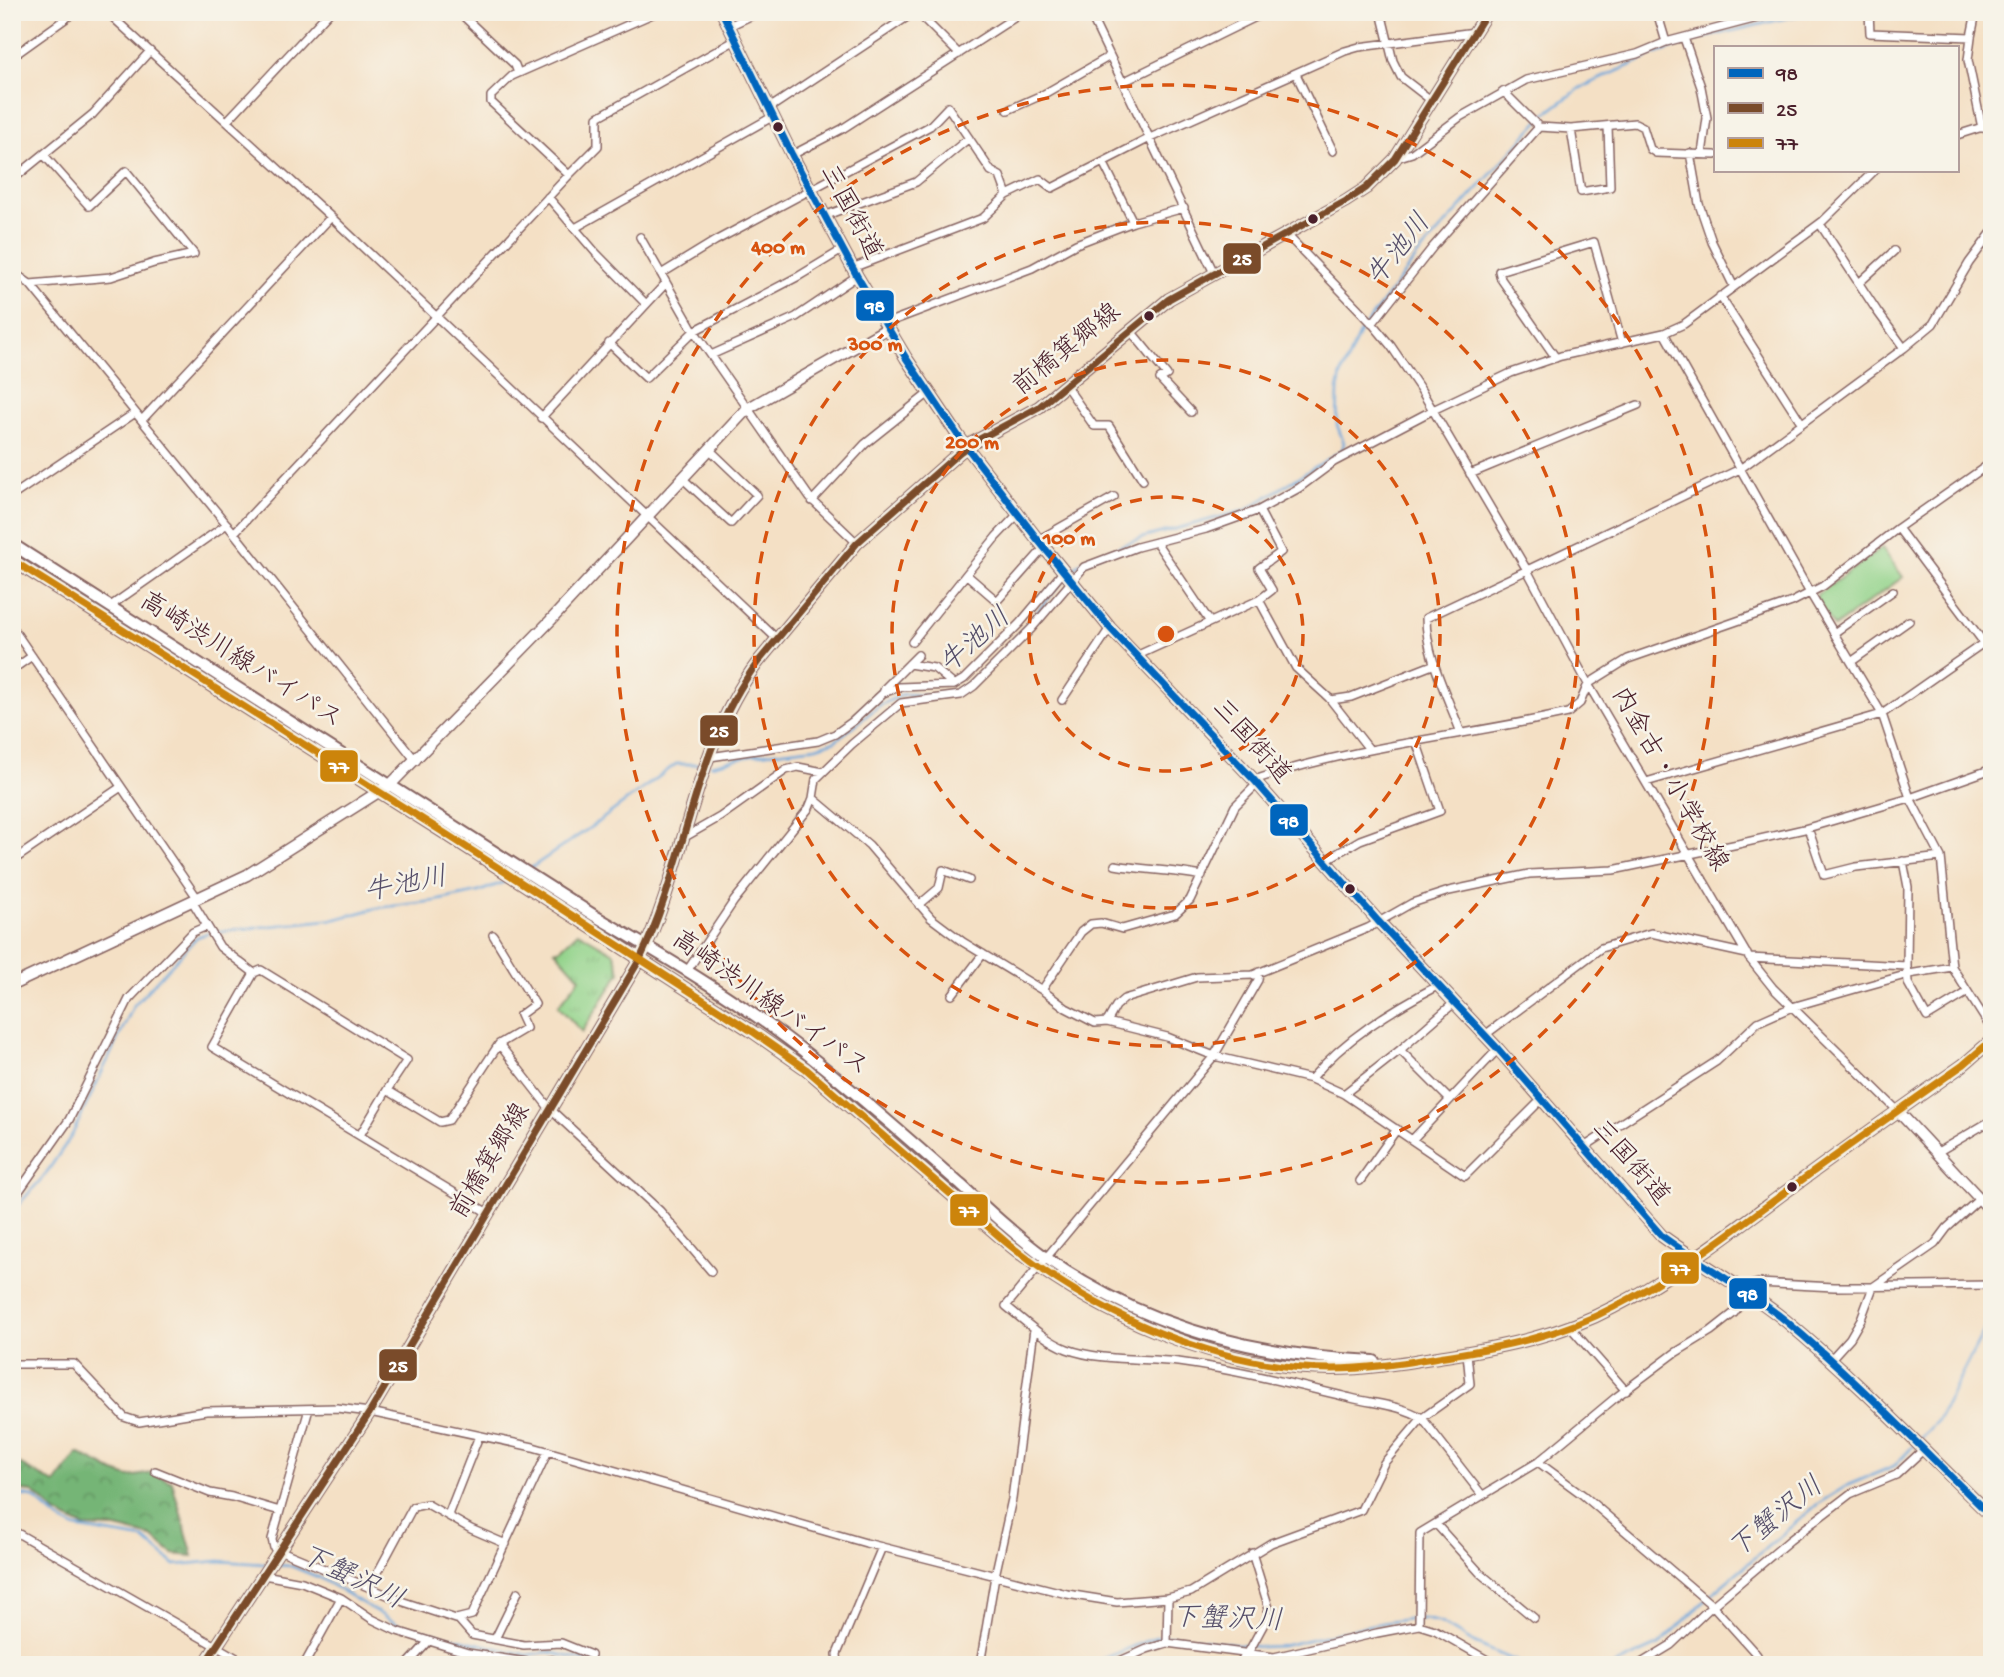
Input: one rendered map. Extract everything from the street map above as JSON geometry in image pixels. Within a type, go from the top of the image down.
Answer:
[{"type":"main road","name":"三国街道","points":[[722,12],[810,190],[888,328],[967,447],[1067,577],[1110,628],[1255,782],[1378,921],[1498,1049],[1662,1236],[1745,1290],[1786,1321],[1992,1517]]},
{"type":"main road","name":"前橋箕郷線","points":[[266,1571],[370,1412],[647,946],[667,894],[709,758],[724,717],[743,682],[858,543],[967,447],[1040,407],[1169,299],[1355,196],[1376,179],[1395,159],[1488,12]]},
{"type":"main road","name":"高崎渋川線バイパス","points":[[12,544],[687,971],[814,1059],[1046,1258],[1135,1308],[1220,1339],[1314,1357],[1412,1361]]},
{"type":"main road","name":"高崎渋川線バイパス","points":[[12,560],[520,882],[806,1069],[1006,1243],[1038,1267],[1096,1303],[1129,1319],[1178,1340],[1214,1350],[1260,1361],[1311,1368],[1355,1368],[1466,1353],[1571,1328],[1614,1307],[1694,1259],[1963,1065],[1992,1040]]},
{"type":"main road","name":"高崎渋川線バイパス","points":[[1963,1065],[1992,1052]]},
{"type":"main road","points":[[204,1665],[266,1571]]},
{"type":"street","points":[[12,57],[75,12]]},
{"type":"street","points":[[107,12],[331,217],[777,639]]},
{"type":"street","points":[[227,121],[329,12]]},
{"type":"street","points":[[459,12],[514,65],[518,74]]},
{"type":"street","points":[[569,175],[491,102],[491,96],[509,78],[657,12]]},
{"type":"street","points":[[729,26],[759,12]]},
{"type":"street","points":[[792,155],[842,129],[1023,12]]},
{"type":"street","points":[[1089,12],[1214,273]]},
{"type":"street","points":[[1123,82],[1266,12]]},
{"type":"street","points":[[1381,12],[1393,61],[1401,76],[1432,101]]},
{"type":"street","points":[[1657,12],[1666,42]]},
{"type":"street","points":[[1395,159],[1412,152],[1460,117],[1503,91],[1541,75],[1637,54],[1666,42],[1780,12]]},
{"type":"street","points":[[1869,12],[1870,33],[1971,37]]},
{"type":"street","points":[[1976,12],[1968,60],[1982,128]]},
{"type":"street","points":[[575,228],[770,113],[906,14],[918,13],[959,54]]},
{"type":"street","points":[[711,355],[796,317],[855,272],[983,218],[1007,195],[1040,179],[1052,188],[1150,138],[1345,51],[1476,32]]},
{"type":"street","points":[[1684,38],[1701,87],[1707,118],[1702,154]]},
{"type":"street","points":[[234,533],[597,146],[598,117],[736,40]]},
{"type":"street","points":[[12,180],[93,114],[149,51]]},
{"type":"street","points":[[1008,110],[1044,94],[1110,56]]},
{"type":"street","points":[[1296,74],[1333,151]]},
{"type":"street","points":[[1503,91],[1536,124],[1571,129],[1635,123],[1643,127],[1650,149],[1656,153],[1714,155]]},
{"type":"street","points":[[661,274],[715,241],[930,126],[948,107],[990,171],[1000,176],[1007,195]]},
{"type":"street","points":[[1369,321],[1536,124]]},
{"type":"street","points":[[1958,135],[1992,124]]},
{"type":"street","points":[[1571,129],[1581,192],[1609,187],[1608,126]]},
{"type":"street","points":[[824,216],[916,182],[969,138]]},
{"type":"street","points":[[1690,153],[1699,204],[1734,287]]},
{"type":"street","points":[[30,284],[111,277],[194,254],[126,171],[89,206],[44,155]]},
{"type":"street","points":[[1103,162],[1133,222]]},
{"type":"street","points":[[709,758],[818,741],[835,734],[883,693],[899,687],[954,685],[970,674],[1067,577],[1084,567],[1259,510],[1299,488],[1335,462],[1433,410],[1511,373],[1556,358],[1664,333],[1684,324],[1820,224],[1873,172]]},
{"type":"street","points":[[548,197],[646,304]]},
{"type":"street","points":[[12,985],[264,866],[391,784],[416,761],[747,409],[888,328],[892,321],[1032,268],[1076,244],[1133,222],[1184,208]]},
{"type":"street","points":[[142,420],[331,217]]},
{"type":"street","points":[[1820,224],[1904,348]]},
{"type":"street","points":[[1461,733],[1435,664],[1426,632],[1426,618],[1740,468],[1933,324],[1969,263],[1992,232]]},
{"type":"street","name":"内金古・小学校線","points":[[1286,234],[1391,346],[1433,410],[1527,570],[1588,684],[1748,956],[1792,1007],[1898,1111],[1992,1212]]},
{"type":"street","points":[[640,237],[694,331],[747,409],[813,501],[858,543]]},
{"type":"street","points":[[1556,358],[1501,279],[1499,271],[1594,242],[1622,343]]},
{"type":"street","points":[[609,343],[646,378],[694,331],[799,276],[842,250]]},
{"type":"street","points":[[1859,283],[1894,251]]},
{"type":"street","points":[[12,271],[30,284],[227,524],[416,761]]},
{"type":"street","points":[[541,418],[666,283]]},
{"type":"street","points":[[1720,296],[1801,422]]},
{"type":"street","points":[[1130,330],[1167,375],[1160,379],[1191,412]]},
{"type":"street","points":[[1664,333],[1881,714],[1910,798],[1941,857],[1952,967],[1992,1030]]},
{"type":"street","points":[[1066,386],[1094,426],[1109,426],[1143,480]]},
{"type":"street","points":[[813,501],[865,444],[929,393]]},
{"type":"street","points":[[1470,474],[1638,405]]},
{"type":"street","points":[[12,496],[135,413]]},
{"type":"street","points":[[682,478],[731,523],[757,495],[709,449]]},
{"type":"street","points":[[1042,990],[1081,932],[1091,924],[1101,923],[1122,929],[1175,914],[1190,900],[1235,806],[1255,782],[1297,766],[1328,761],[1369,749],[1568,713],[1580,703],[1588,684],[1628,659],[1810,593],[1992,462]]},
{"type":"street","points":[[967,575],[997,601],[1041,544],[1114,497]]},
{"type":"street","points":[[1136,656],[1259,600],[1272,590],[1259,568],[1282,552],[1259,510]]},
{"type":"street","points":[[912,642],[996,537],[1018,514]]},
{"type":"street","points":[[109,607],[227,524]]},
{"type":"street","points":[[1898,528],[1984,643]]},
{"type":"street","points":[[1156,542],[1210,622]]},
{"type":"street","points":[[687,971],[734,901],[809,808],[816,779],[901,702],[961,695],[974,686],[1031,629],[1067,577]]},
{"type":"street","points":[[1834,634],[1894,591]]},
{"type":"street","points":[[1259,600],[1296,668],[1331,700],[1369,749]]},
{"type":"street","points":[[1851,662],[1909,621]]},
{"type":"street","points":[[12,627],[121,786],[195,900],[214,938],[226,954],[254,973]]},
{"type":"street","points":[[1062,700],[1110,628]]},
{"type":"street","points":[[1646,782],[1881,714],[1992,637]]},
{"type":"street","points":[[883,693],[884,688],[918,655]]},
{"type":"street","points":[[12,670],[32,656]]},
{"type":"street","points":[[909,664],[934,668],[954,685]]},
{"type":"street","points":[[1331,700],[1352,697],[1435,664]]},
{"type":"street","points":[[869,706],[881,719]]},
{"type":"street","points":[[1326,860],[1360,840],[1440,811],[1416,741]]},
{"type":"street","points":[[685,836],[720,817],[786,770],[797,767],[823,772]]},
{"type":"street","points":[[1107,1022],[1116,1006],[1124,999],[1197,977],[1253,975],[1368,928],[1412,903],[1449,891],[1529,874],[1613,870],[1808,828],[1910,798],[1992,769]]},
{"type":"street","points":[[12,862],[121,786]]},
{"type":"street","points":[[813,798],[869,845],[919,905],[945,928],[1066,1008],[1096,1023],[1107,1022],[1167,1037],[1214,1056],[1311,1079],[1345,1094],[1465,1176],[1542,1099]]},
{"type":"street","points":[[1808,828],[1824,875],[1856,867],[1941,857]]},
{"type":"street","points":[[1903,861],[1908,887],[1908,983],[1927,1017],[1968,992]]},
{"type":"street","points":[[1115,865],[1144,870],[1176,870],[1202,876]]},
{"type":"street","points":[[919,905],[939,888],[943,870],[969,880]]},
{"type":"street","points":[[12,1201],[69,1121],[129,999],[193,932],[208,928]]},
{"type":"street","points":[[1485,1035],[1592,953],[1650,933],[1748,956],[1908,970],[1952,967]]},
{"type":"street","points":[[387,1090],[440,1122],[449,1120],[499,1044],[526,1028],[520,1015],[535,1004],[493,935]]},
{"type":"street","points":[[952,995],[983,954]]},
{"type":"street","points":[[360,1135],[407,1060],[261,970],[254,973],[212,1047],[488,1213]]},
{"type":"street","points":[[1584,1147],[1717,1061],[1758,1022],[1792,1007],[1908,970]]},
{"type":"street","points":[[1259,972],[1258,979],[1214,1056],[1006,1306],[1034,1329],[1064,1348],[1082,1354],[1179,1362],[1258,1375],[1357,1400],[1410,1410],[1422,1418],[1482,1495]]},
{"type":"street","points":[[1311,1079],[1325,1062],[1398,1006],[1438,985]]},
{"type":"street","points":[[1345,1094],[1400,1051],[1454,1003]]},
{"type":"street","points":[[499,1044],[550,1110],[660,1211],[711,1271]]},
{"type":"street","points":[[1412,1140],[1498,1049]]},
{"type":"street","points":[[1400,1051],[1449,1099]]},
{"type":"street","points":[[1936,1153],[1992,1120]]},
{"type":"street","points":[[1360,1181],[1397,1129]]},
{"type":"street","points":[[1830,1360],[1850,1338],[1861,1319],[1873,1287],[1935,1244],[1947,1228],[1979,1199]]},
{"type":"street","points":[[1419,1626],[1420,1533],[1538,1462],[1675,1353],[1734,1313],[1745,1290],[1758,1283],[1873,1287],[1992,1285]]},
{"type":"street","points":[[1571,1328],[1626,1391]]},
{"type":"street","points":[[980,1665],[995,1576],[1012,1499],[1034,1329]]},
{"type":"street","points":[[12,1364],[74,1364],[124,1417],[139,1422],[206,1411],[337,1408],[370,1412],[548,1451],[882,1547],[1067,1594],[1117,1602],[1168,1598],[1191,1592],[1271,1543],[1361,1510],[1384,1463],[1422,1418],[1470,1384],[1466,1353]]},
{"type":"street","points":[[309,1409],[272,1539],[278,1553],[404,1602],[458,1619],[472,1635],[524,1645],[561,1643],[591,1655]]},
{"type":"street","points":[[448,1515],[479,1436]]},
{"type":"street","points":[[1638,1665],[1671,1645],[1712,1606],[1790,1540],[1850,1494],[1896,1475],[1923,1450]]},
{"type":"street","points":[[458,1619],[472,1615],[548,1451]]},
{"type":"street","points":[[1538,1462],[1583,1495],[1712,1606],[1757,1655],[1747,1665]]},
{"type":"street","points":[[155,1472],[210,1493],[280,1511]]},
{"type":"street","points":[[370,1587],[413,1507],[427,1504],[471,1529],[506,1544]]},
{"type":"street","points":[[1436,1524],[1480,1573],[1534,1618]]},
{"type":"street","points":[[12,1530],[249,1665]]},
{"type":"street","points":[[838,1665],[837,1654],[882,1547]]},
{"type":"street","points":[[1244,1660],[1267,1618],[1269,1608],[1252,1553]]},
{"type":"street","points":[[266,1571],[341,1598],[372,1619],[397,1631],[429,1641],[468,1653],[532,1664],[552,1660],[567,1665]]},
{"type":"street","points":[[495,1639],[518,1592]]},
{"type":"street","points":[[304,1665],[341,1598]]},
{"type":"street","points":[[1167,1643],[1168,1598]]},
{"type":"street","points":[[1111,1665],[1167,1643],[1244,1660],[1274,1657],[1419,1626],[1435,1630],[1496,1665]]},
{"type":"street","points":[[412,1663],[429,1641]]},
{"type":"green space","points":[[1882,548],[1903,577],[1834,627],[1816,598],[1817,595]]},
{"type":"green space","points":[[578,932],[614,953],[620,972],[582,1032],[558,1006],[580,978],[555,950],[561,948]]},
{"type":"green space","points":[[78,1453],[129,1477],[152,1473],[172,1482],[193,1556],[173,1554],[152,1537],[116,1528],[84,1527],[57,1514],[33,1492],[12,1490],[12,1460],[55,1484]]},
{"type":"waterway","name":"牛池川","points":[[1070,573],[1080,563],[1138,539],[1246,510],[1342,450],[1344,443],[1337,425],[1338,391],[1341,375],[1359,334],[1418,255],[1545,114],[1580,88],[1653,55],[1703,38],[1812,12]]},
{"type":"waterway","name":"牛池川","points":[[938,695],[954,691],[982,672],[1065,578]]},
{"type":"waterway","name":"牛池川","points":[[711,765],[751,755],[816,747],[835,741],[880,705],[904,694],[932,696]]},
{"type":"waterway","name":"牛池川","points":[[528,870],[676,764],[701,764]]},
{"type":"waterway","name":"牛池川","points":[[215,932],[336,919],[377,908],[435,901],[478,892],[510,880]]},
{"type":"waterway","name":"牛池川","points":[[12,1212],[45,1175],[72,1135],[134,1005],[197,937],[208,933]]},
{"type":"waterway","name":"下蟹沢川","points":[[1920,1439],[1938,1420],[1992,1320]]},
{"type":"waterway","name":"下蟹沢川","points":[[1615,1665],[1659,1645],[1713,1593],[1819,1503],[1848,1485],[1894,1466],[1915,1444]]},
{"type":"waterway","name":"下蟹沢川","points":[[12,1494],[33,1497],[58,1519],[76,1528],[144,1539],[175,1565],[219,1561],[265,1564]]},
{"type":"waterway","name":"下蟹沢川","points":[[276,1565],[291,1566],[318,1577],[399,1625],[527,1655],[548,1652],[605,1665]]},
{"type":"waterway","name":"下蟹沢川","points":[[1088,1665],[1156,1637],[1174,1636],[1260,1647],[1282,1646],[1408,1619],[1441,1623],[1474,1643],[1525,1665]]},
{"type":"waterway","name":"下蟹沢川","points":[[842,1665],[869,1661],[897,1665]]},
{"type":"transit line","name":"98","points":[[722,12],[792,155],[857,276],[906,358],[959,437],[1110,628],[1254,780],[1378,921],[1498,1049],[1662,1236],[1786,1321],[1865,1392],[1992,1517]]},
{"type":"transit line","name":"25","points":[[204,1665],[370,1412],[640,959],[669,884],[704,768],[736,696],[758,662],[857,543],[960,452],[1039,407],[1169,299],[1366,188],[1395,159],[1487,12]]},
{"type":"transit line","name":"77","points":[[12,560],[753,1032],[806,1069],[1007,1243],[1078,1293],[1159,1333],[1245,1359],[1332,1369],[1389,1365],[1510,1344],[1594,1317],[1637,1295],[1701,1254],[1963,1065],[1992,1040]]}]
